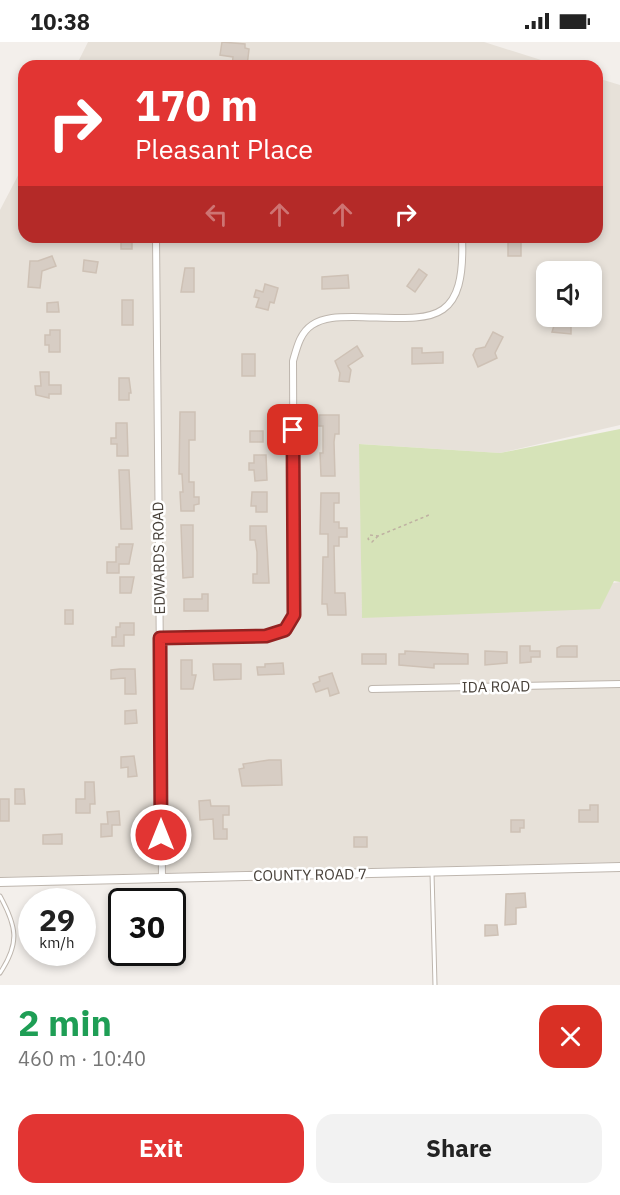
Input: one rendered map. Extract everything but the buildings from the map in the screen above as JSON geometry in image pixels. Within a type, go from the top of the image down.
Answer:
[{"type":"street","name":"EDWARDS ROAD","points":[[156,243],[162,878]]},
{"type":"street","points":[[160,638],[266,636],[285,630],[294,615],[293,361],[300,339],[313,325],[334,317],[414,318],[434,315],[449,306],[460,287],[463,267],[462,243]]},
{"type":"street","name":"IDA ROAD","points":[[372,689],[620,684]]},
{"type":"street","name":"COUNTY ROAD 7","points":[[0,882],[620,867]]},
{"type":"lane","points":[[432,872],[435,985]]},
{"type":"lane","points":[[0,896],[13,924],[15,940],[12,955],[0,973]]},
{"type":"path","points":[[378,536],[429,515]]},
{"type":"shaded area","points":[[88,42],[484,42],[541,60],[79,60]]},
{"type":"shaded area","points":[[603,80],[620,85],[620,425],[500,453],[360,444],[362,618],[620,582],[620,862],[0,877],[0,210],[18,176],[18,243],[603,243]]},
{"type":"green space","points":[[620,429],[620,582],[614,581],[600,609],[362,618],[359,444],[500,453]]},
{"type":"route","points":[[161,835],[160,638],[266,636],[285,630],[294,615],[293,430]]}]
